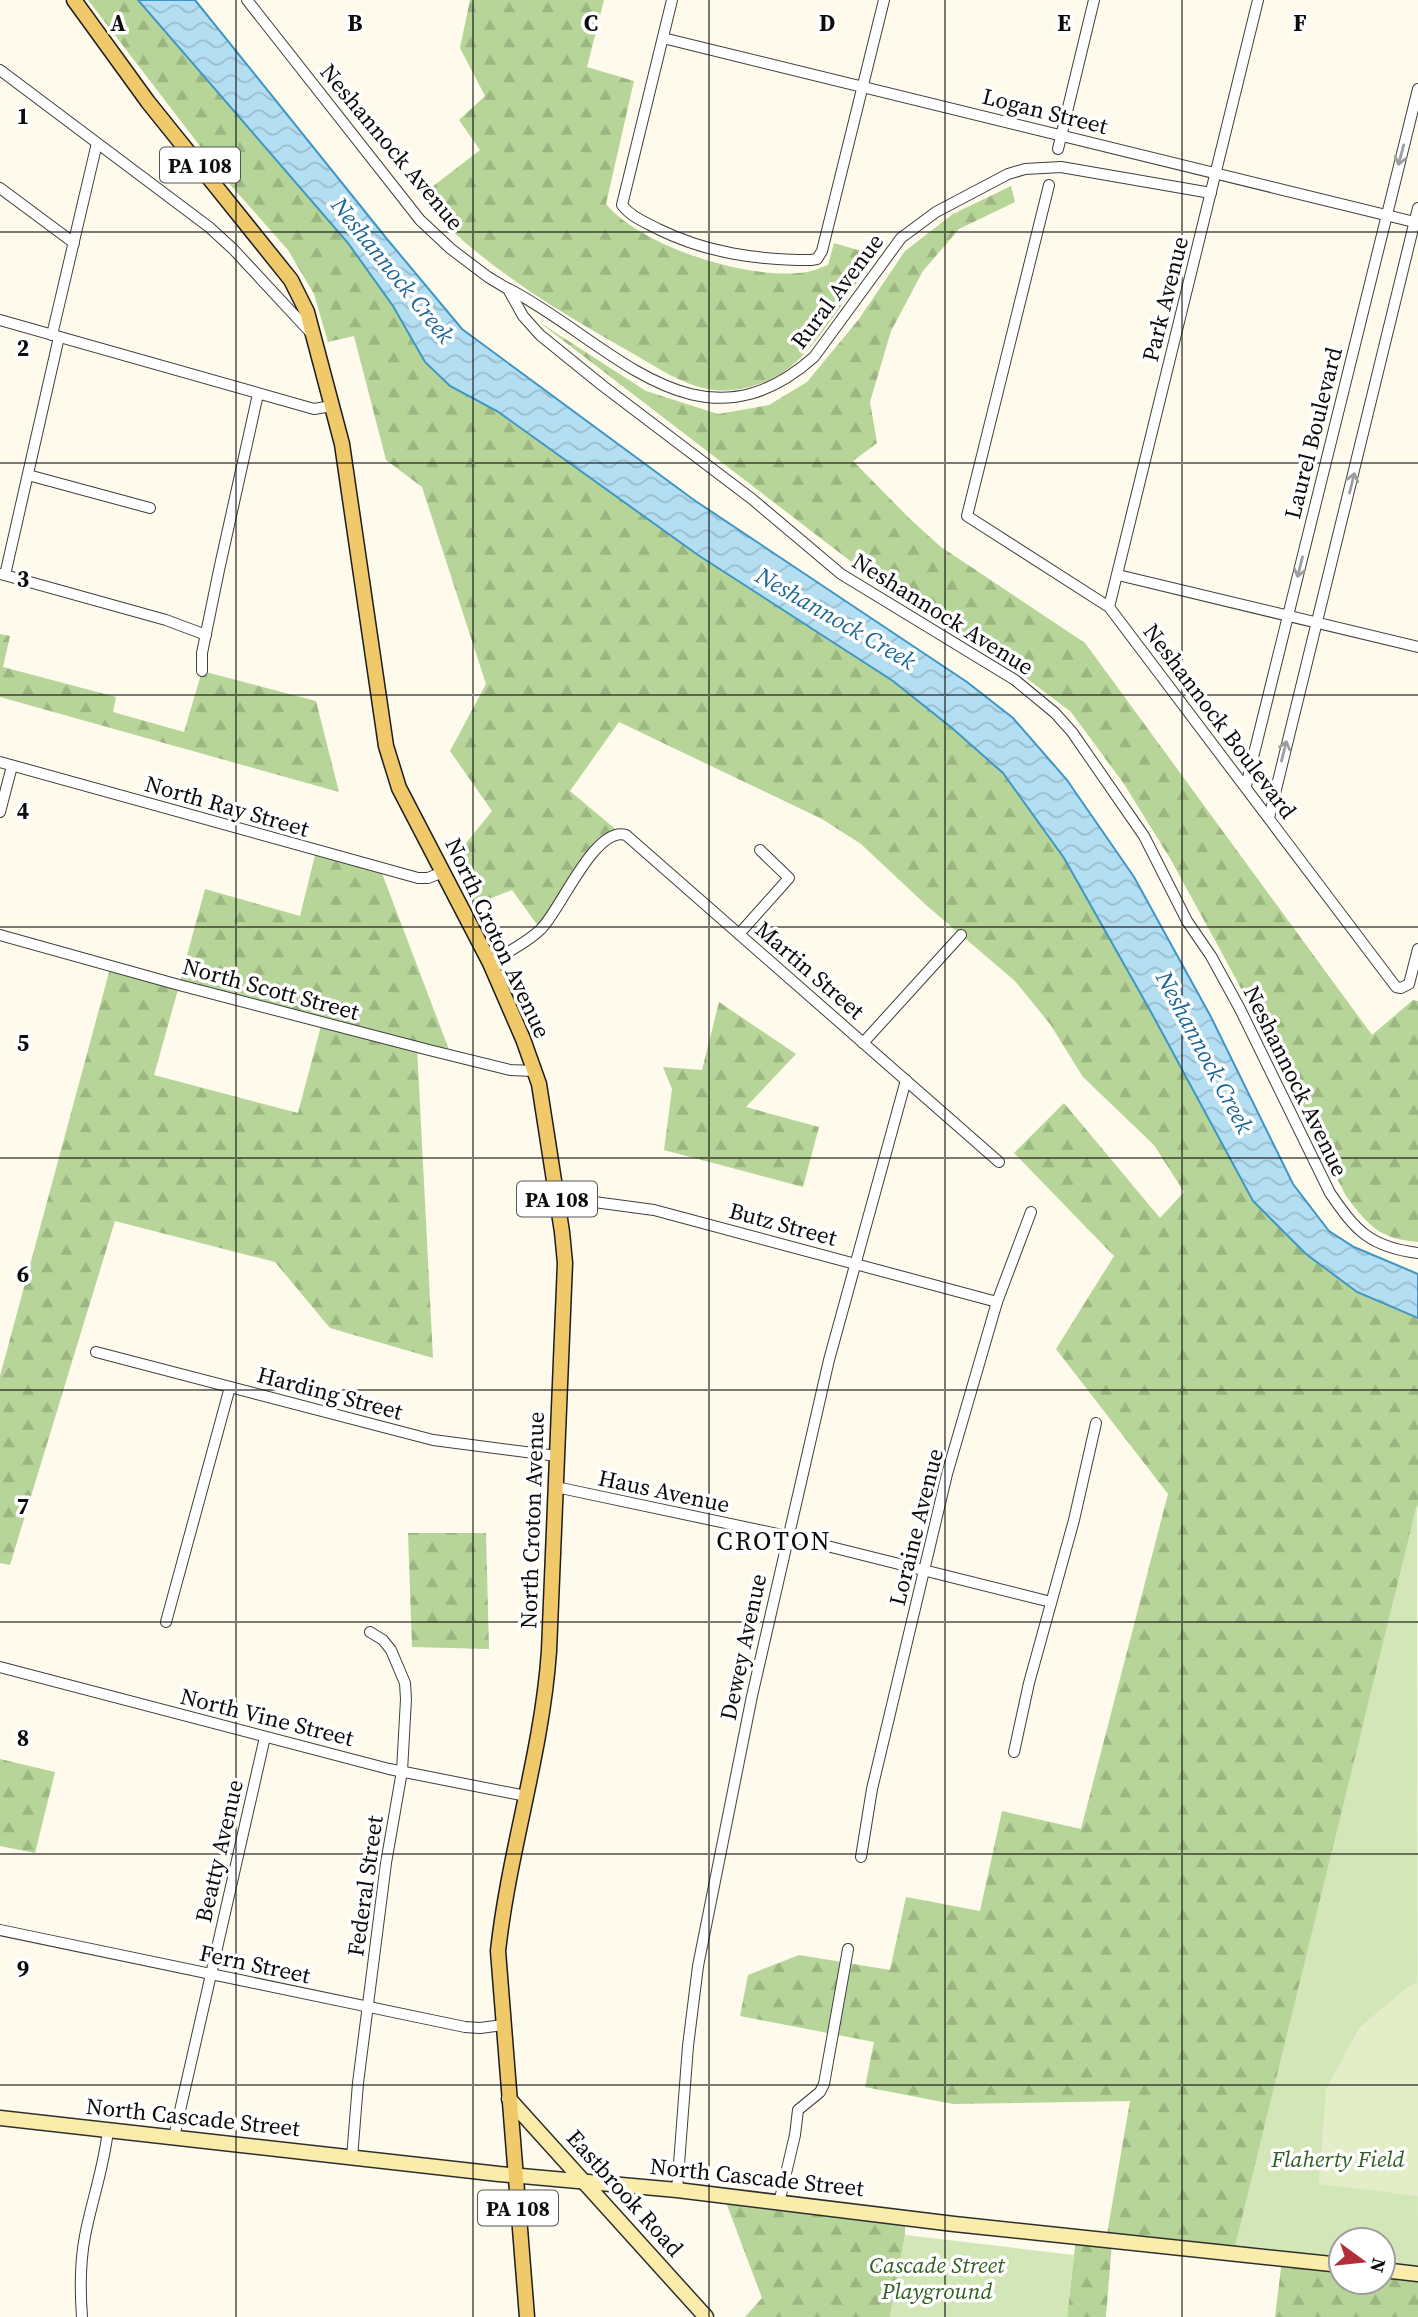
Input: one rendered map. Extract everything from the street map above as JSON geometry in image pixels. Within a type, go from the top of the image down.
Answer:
[{"type":"main road","name":"North Croton Avenue","points":[[74,0],[148,102],[291,279],[307,312],[347,472],[386,746],[399,788],[507,999],[540,1093],[565,1263],[548,1677],[500,1930],[498,1962],[527,2317]]},
{"type":"street","name":"Neshannock Avenue","points":[[247,0],[421,220],[451,249],[508,289],[523,316],[540,335],[752,499],[847,579],[1015,680],[1055,713],[1072,732],[1144,836],[1187,921],[1211,956],[1240,1009],[1316,1165],[1348,1220],[1372,1241],[1418,1253]]},
{"type":"street","points":[[672,0],[622,205],[636,218],[694,244],[744,257],[807,260],[818,257],[822,251],[884,0]]},
{"type":"street","points":[[1058,149],[1094,0]]},
{"type":"street","name":"Park Avenue","points":[[1110,607],[1258,0]]},
{"type":"street","name":"Logan Street","points":[[663,38],[1416,222]]},
{"type":"street","points":[[0,70],[218,234],[313,336]]},
{"type":"street","name":"Laurel Boulevard","points":[[1246,786],[1418,89]]},
{"type":"street","points":[[97,142],[28,475],[2,575],[166,620],[206,635]]},
{"type":"street","name":"Rural Avenue","points":[[508,289],[660,384],[705,397],[745,395],[780,383],[814,357],[891,249],[918,224],[1008,174],[1025,169],[1061,167],[1211,193]]},
{"type":"street","name":"Neshannock Boulevard","points":[[1049,185],[967,516],[1110,607],[1396,986],[1404,988],[1409,984],[1418,949]]},
{"type":"street","points":[[0,188],[74,243]]},
{"type":"street","points":[[1269,818],[1418,208]]},
{"type":"street","points":[[0,320],[314,409],[332,406]]},
{"type":"street","points":[[202,671],[206,635],[258,394]]},
{"type":"street","points":[[28,475],[150,508]]},
{"type":"street","points":[[1118,575],[1418,647]]},
{"type":"street","name":"North Ray Street","points":[[0,762],[418,878],[428,878],[443,872]]},
{"type":"street","points":[[0,812],[12,766]]},
{"type":"street","name":"Martin Street","points":[[490,963],[541,930],[572,880],[594,854],[613,834],[626,835],[999,1162]]},
{"type":"street","points":[[739,934],[789,878],[760,850]]},
{"type":"street","name":"North Scott Street","points":[[0,935],[429,1050],[510,1070],[534,1072]]},
{"type":"street","points":[[863,1043],[961,935]]},
{"type":"street","name":"Dewey Avenue","points":[[677,2190],[688,2046],[698,1965],[751,1696],[829,1360],[906,1080]]},
{"type":"street","name":"Butz Street","points":[[557,1197],[654,1210],[997,1302]]},
{"type":"street","name":"Loraine Avenue","points":[[861,1857],[872,1790],[947,1474],[997,1302],[1031,1212]]},
{"type":"street","name":"Harding Street","points":[[96,1352],[433,1440],[557,1456]]},
{"type":"street","points":[[166,1622],[230,1387]]},
{"type":"street","points":[[1014,1752],[1029,1683],[1074,1520],[1096,1423]]},
{"type":"street","name":"Haus Avenue","points":[[556,1487],[787,1536],[1051,1602]]},
{"type":"street","name":"Federal Street","points":[[352,2158],[386,1863],[402,1771],[406,1699],[405,1683],[391,1650],[383,1640],[370,1632]]},
{"type":"street","name":"North Vine Street","points":[[0,1667],[402,1771],[526,1796]]},
{"type":"street","name":"Beatty Avenue","points":[[174,2137],[265,1737]]},
{"type":"street","name":"Fern Street","points":[[0,1930],[465,2027],[503,2025]]},
{"type":"street","points":[[779,2203],[798,2110],[820,2092],[824,2084],[848,1949]]},
{"type":"street","name":"Eastbrook Road","points":[[509,2099],[706,2317]]},
{"type":"street","name":"North Cascade Street","points":[[0,2118],[352,2158],[677,2190],[1094,2240],[1327,2264]]},
{"type":"street","points":[[82,2317],[81,2260],[104,2164],[108,2130]]},
{"type":"street","points":[[1397,2272],[1418,2274]]},
{"type":"green space","points":[[88,0],[138,0],[348,243],[393,306],[425,362],[450,386],[497,411],[698,555],[893,681],[1003,773],[1064,858],[1151,1012],[1306,1254],[1357,1292],[1418,1318],[1418,1505],[1365,1718],[1338,2041],[1340,2226],[1327,2226],[1327,2296],[1397,2296],[1397,2271],[1418,2273],[1418,2317],[1275,2317],[1282,2260],[1112,2242],[1106,2317],[1067,2317],[1076,2238],[1106,2240],[1130,2101],[953,2104],[865,2087],[874,2042],[740,2016],[748,1975],[799,1955],[890,1970],[906,1897],[980,1911],[1002,1811],[1081,1829],[1168,1494],[1056,1349],[1114,1256],[1014,1153],[1064,1103],[1160,1218],[1184,1192],[1154,1145],[1083,1077],[1050,1024],[1015,981],[926,905],[861,844],[822,819],[619,722],[570,791],[620,833],[608,838],[541,930],[512,890],[476,904],[450,863],[492,811],[450,751],[486,684],[422,487],[386,460],[354,336],[328,342],[314,294],[288,250],[226,180]]},
{"type":"green space","points":[[470,0],[604,0],[587,67],[634,81],[606,204],[623,220],[645,234],[699,258],[757,271],[784,273],[815,270],[828,265],[834,243],[875,255],[833,318],[796,362],[769,380],[741,389],[714,390],[682,380],[575,320],[519,284],[466,243],[419,197],[480,150],[459,120],[485,96],[460,48]]},
{"type":"green space","points":[[1011,186],[1015,202],[959,229],[923,271],[891,331],[870,402],[877,443],[853,461],[941,547],[1085,643],[1372,1035],[1413,1000],[1418,1001],[1418,1242],[1393,1238],[1376,1229],[1346,1196],[1235,977],[1171,860],[1124,784],[1071,712],[983,645],[862,570],[539,322],[646,391],[718,414],[769,405],[807,382],[859,319],[905,251],[953,214]]},
{"type":"green space","points":[[0,634],[10,636],[3,667],[116,697],[113,712],[184,732],[202,671],[316,701],[339,792],[0,697]]},
{"type":"green space","points":[[316,851],[380,868],[451,1055],[417,1047],[433,1358],[330,1328],[275,1262],[115,1221],[10,1565],[0,1563],[0,1376],[111,965],[179,985],[205,889],[300,916]],"holes":[[[179,986],[322,1022],[298,1113],[154,1075]]]},
{"type":"green space","points":[[719,1002],[796,1054],[746,1107],[819,1127],[803,1187],[664,1150],[672,1089],[663,1067],[702,1070]]},
{"type":"green space","name":"Flaherty Field","points":[[1417,1504],[1418,2274],[1397,2272],[1397,2226],[1327,2226],[1327,2264],[1233,2254]]},
{"type":"green space","points":[[408,1533],[486,1533],[489,1649],[412,1647]]},
{"type":"green space","points":[[0,1759],[55,1772],[35,1853],[0,1846]]},
{"type":"green space","points":[[1418,1982],[1418,2196],[1319,2184],[1326,2089],[1359,2028],[1405,1989]]},
{"type":"green space","points":[[724,2197],[905,2217],[905,2235],[890,2317],[745,2317],[762,2298]]},
{"type":"green space","name":"Cascade Street Playground","points":[[905,2235],[1074,2255],[1067,2317],[890,2317]]},
{"type":"water","name":"Neshannock Creek","points":[[138,0],[195,0],[462,329],[694,500],[967,682],[1013,718],[1067,780],[1134,877],[1211,1017],[1293,1184],[1329,1231],[1354,1247],[1418,1274],[1418,1318],[1357,1292],[1306,1254],[1253,1201],[1064,858],[1003,773],[893,681],[698,555],[497,411],[450,386],[425,362],[393,306],[348,243]]},
{"type":"district","name":"CROTON","points":[[774,1541]]}]
